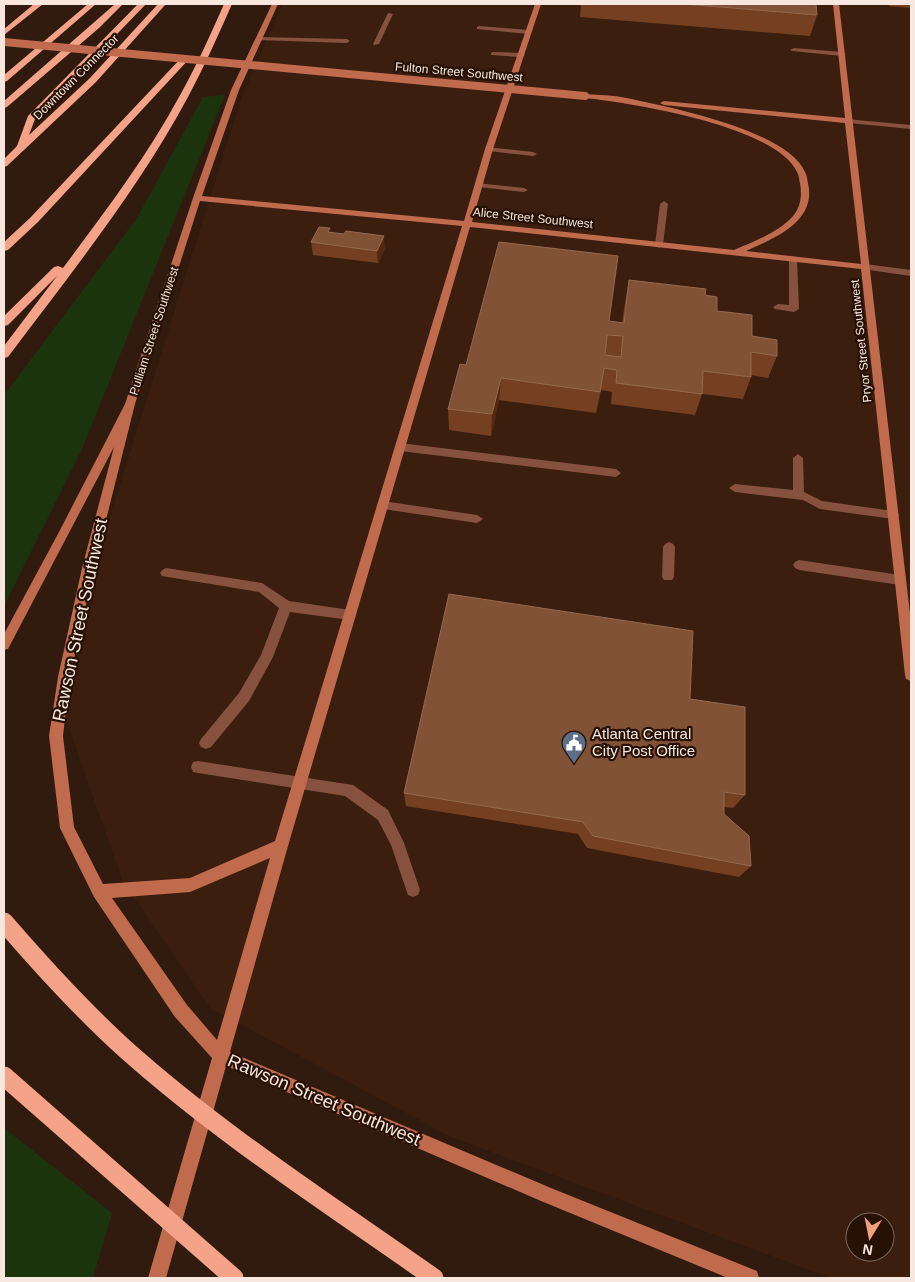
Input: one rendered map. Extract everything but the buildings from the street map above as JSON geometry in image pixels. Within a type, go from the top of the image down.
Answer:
[{"type":"highway","points":[[4,33],[39,4]]},
{"type":"highway","points":[[4,79],[92,4]]},
{"type":"highway","points":[[4,105],[89,33],[120,4]]},
{"type":"highway","points":[[20,149],[31,118],[142,4]]},
{"type":"highway","name":"Downtown Connector","points":[[4,164],[92,80],[162,4]]},
{"type":"highway","points":[[4,354],[137,174],[174,116],[216,34],[228,4]]},
{"type":"highway","points":[[4,248],[47,207],[186,58]]},
{"type":"highway","points":[[4,322],[62,265],[108,215]]},
{"type":"highway","points":[[4,922],[38,962],[86,1011],[143,1064],[232,1136],[434,1278]]},
{"type":"highway","points":[[4,1076],[234,1278]]},
{"type":"main road","name":"Pulliam Street Southwest","points":[[4,645],[64,534],[130,404],[197,198],[235,90],[275,4]]},
{"type":"main road","points":[[157,1278],[281,846],[466,224],[538,4]]},
{"type":"main road","name":"Pryor Street Southwest","points":[[836,4],[911,674]]},
{"type":"main road","name":"Fulton Street Southwest","points":[[4,42],[848,121]]},
{"type":"main road","points":[[618,99],[738,128],[773,145],[788,156],[800,169],[806,184],[805,202],[796,218],[783,229],[735,253]]},
{"type":"main road","name":"Alice Street Southwest","points":[[197,198],[466,224],[866,267]]},
{"type":"main road","name":"Rawson Street Southwest","points":[[130,404],[88,568],[64,677],[56,736],[67,828],[99,892],[181,1011],[221,1056],[546,1196],[750,1278]]},
{"type":"main road","points":[[99,892],[190,886],[281,846]]},
{"type":"street","points":[[376,44],[390,14]]},
{"type":"street","points":[[479,28],[528,32]]},
{"type":"street","points":[[259,39],[347,41]]},
{"type":"street","points":[[794,50],[842,54]]},
{"type":"street","points":[[493,54],[521,55]]},
{"type":"street","name":"Fulton Street Southwest","points":[[848,121],[911,127]]},
{"type":"street","points":[[489,149],[533,154]]},
{"type":"street","points":[[479,185],[524,190]]},
{"type":"street","points":[[659,244],[664,204]]},
{"type":"street","points":[[778,307],[794,309],[793,259]]},
{"type":"street","points":[[866,267],[911,273]]},
{"type":"street","points":[[400,447],[616,473]]},
{"type":"street","points":[[798,458],[799,496]]},
{"type":"street","points":[[734,488],[806,496],[820,505],[893,514]]},
{"type":"street","points":[[383,505],[477,519]]},
{"type":"street","points":[[668,576],[669,547]]},
{"type":"street","points":[[800,566],[900,580]]},
{"type":"street","points":[[166,573],[262,588],[286,606],[350,615]]},
{"type":"street","points":[[206,744],[244,697],[268,657],[286,606]]},
{"type":"street","points":[[198,767],[348,790],[383,814],[397,843],[413,890]]},
{"type":"shaded area","points":[[282,4],[911,4],[911,1278],[831,1278],[451,1137],[210,1008],[122,880],[66,719],[107,526],[241,99]]},
{"type":"green space","points":[[225,95],[82,449],[4,606],[4,395],[137,218],[203,97]]},
{"type":"green space","points":[[4,1128],[112,1213],[93,1278],[4,1278]]},
{"type":"place","name":"Atlanta Central City Post Office","points":[[574,764]]}]
